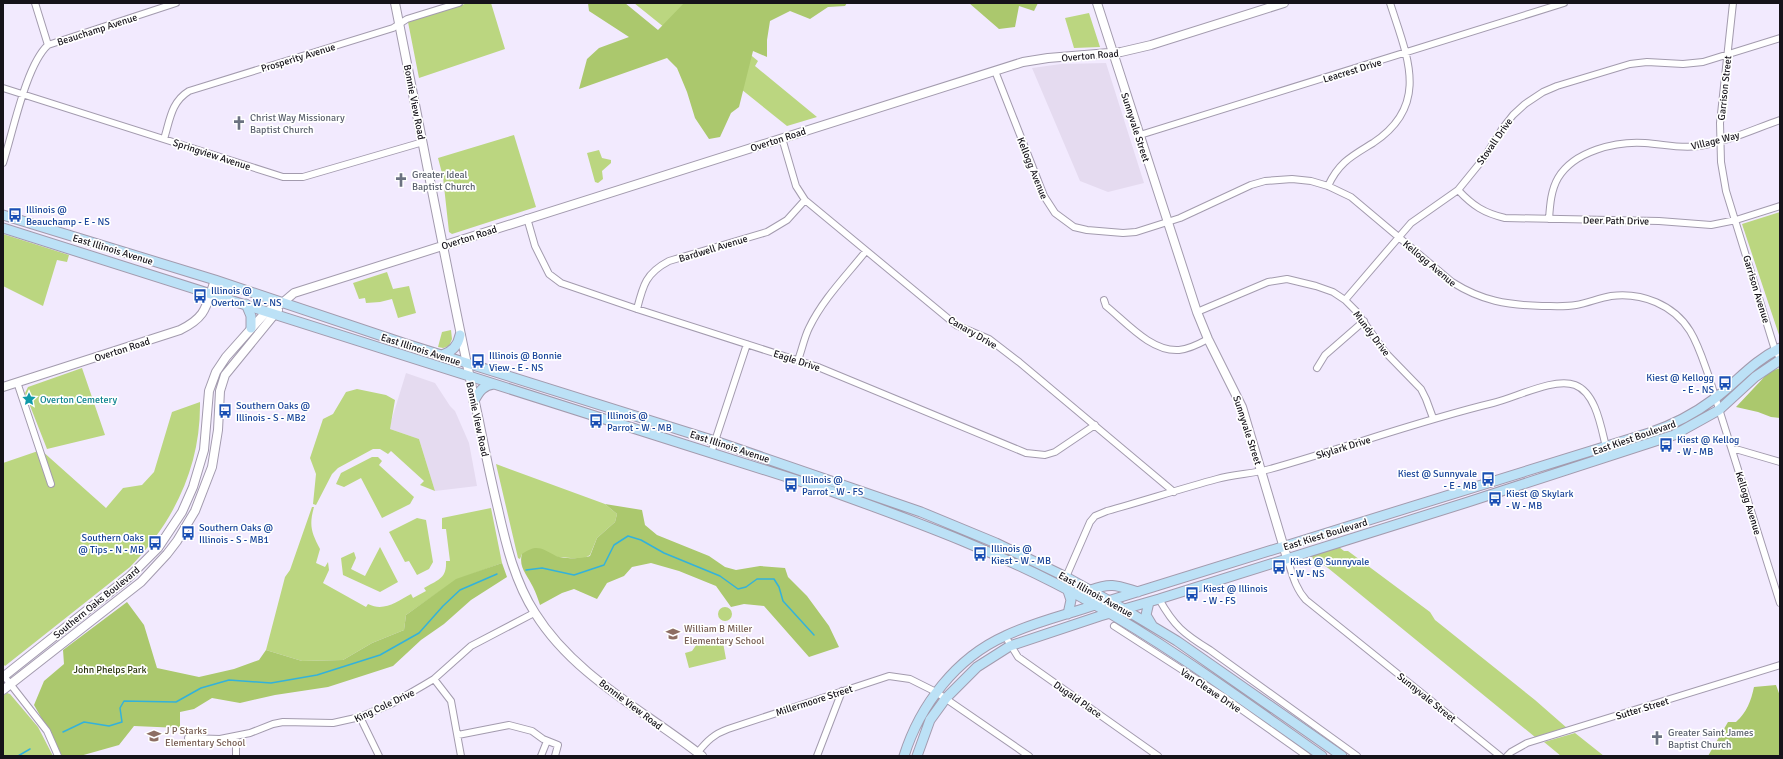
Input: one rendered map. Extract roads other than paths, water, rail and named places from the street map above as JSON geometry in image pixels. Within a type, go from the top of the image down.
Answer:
[{"type":"main road","name":"East Illinois Avenue","points":[[3,215],[215,280],[281,304],[715,441],[921,512],[996,543],[1066,577],[1124,609],[1177,641],[1284,714],[1342,756]]},
{"type":"main road","name":"East Illinois Avenue","points":[[3,228],[828,490],[917,522],[991,553],[1095,605],[1172,652],[1322,756]]},
{"type":"main road","points":[[246,304],[251,315],[251,328]]},
{"type":"main road","points":[[360,341],[364,330]]},
{"type":"main road","points":[[442,355],[456,347],[460,335]]},
{"type":"main road","name":"East Kiest Boulevard","points":[[904,756],[910,736],[936,692],[965,662],[1005,636],[1095,605],[1283,548],[1669,426],[1689,416],[1715,398],[1757,360],[1779,354]]},
{"type":"main road","name":"East Kiest Boulevard","points":[[917,756],[930,720],[946,698],[977,667],[1010,646],[1108,613],[1159,599],[1674,436],[1719,410],[1779,354]]},
{"type":"main road","points":[[474,400],[478,392],[490,384],[494,384]]},
{"type":"main road","points":[[570,408],[573,397]]},
{"type":"main road","points":[[663,438],[667,426]]},
{"type":"main road","name":"Skylark Drive","points":[[1606,447],[1610,457]]},
{"type":"main road","points":[[828,490],[831,480]]},
{"type":"main road","points":[[1464,491],[1468,502]]},
{"type":"main road","points":[[991,553],[996,543]]},
{"type":"main road","points":[[1197,574],[1200,585]]},
{"type":"main road","points":[[1091,590],[1106,585],[1121,587],[1138,592]]},
{"type":"main road","points":[[1068,591],[1071,600],[1068,614]]},
{"type":"main road","points":[[1149,602],[1146,616],[1152,626]]},
{"type":"main road","points":[[1276,724],[1284,714]]},
{"type":"street","points":[[35,3],[48,44]]},
{"type":"street","name":"Beauchamp Avenue","points":[[3,163],[23,95],[36,60],[41,51],[48,44],[176,3]]},
{"type":"street","name":"Bonnie View Road","points":[[395,3],[474,400],[509,554],[525,595],[534,613],[551,636],[567,653],[610,689],[700,754]]},
{"type":"street","name":"Prosperity Avenue","points":[[164,139],[175,103],[179,97],[189,91],[393,28],[407,19],[459,3]]},
{"type":"street","name":"Sunnyvale Street","points":[[1097,3],[1197,312],[1208,340],[1242,407],[1295,584],[1306,600],[1500,756]]},
{"type":"street","name":"Overton Road","points":[[281,304],[294,293],[301,290],[995,71],[1038,59],[1112,53],[1139,48],[1284,3]]},
{"type":"street","points":[[1328,186],[1338,168],[1391,129],[1405,106],[1411,80],[1409,65],[1390,3]]},
{"type":"street","name":"Leacrest Drive","points":[[1140,135],[1564,3]]},
{"type":"street","name":"Garrison Street","points":[[1733,3],[1720,123],[1720,141],[1724,181],[1736,220]]},
{"type":"street","name":"Stovall Drive","points":[[1345,300],[1418,216],[1458,190],[1484,158],[1502,129],[1513,115],[1525,104],[1543,92],[1557,86],[1630,64],[1647,62],[1683,64],[1703,62],[1780,38]]},
{"type":"street","name":"Kellogg Avenue","points":[[995,71],[1044,196],[1055,213],[1074,227],[1112,233],[1136,232],[1190,214],[1251,185],[1265,181],[1292,179],[1311,181],[1328,186],[1351,197],[1452,282],[1466,291],[1500,303],[1560,306],[1577,305],[1612,296],[1645,297],[1674,313],[1690,332],[1708,374],[1780,603]]},
{"type":"street","name":"Springview Avenue","points":[[3,88],[282,177],[303,177],[423,142]]},
{"type":"street","name":"Village Way","points":[[1550,219],[1553,190],[1558,178],[1564,169],[1584,155],[1600,149],[1633,143],[1685,148],[1700,146],[1720,141],[1780,120]]},
{"type":"street","name":"Canary Drive","points":[[782,138],[796,186],[805,200],[956,325],[989,339],[1013,357],[1174,492]]},
{"type":"street","name":"Deer Path Drive","points":[[1458,190],[1471,204],[1490,214],[1505,218],[1659,221],[1711,225],[1736,220],[1780,206]]},
{"type":"street","name":"Bardwell Avenue","points":[[637,309],[643,286],[649,276],[658,267],[669,261],[767,232],[787,220],[805,200]]},
{"type":"street","name":"Eagle Drive","points":[[527,218],[535,246],[549,274],[555,279],[637,309],[798,360],[868,386],[1026,452],[1036,455],[1045,455],[1055,452],[1095,426]]},
{"type":"street","name":"Garrison Avenue","points":[[1736,220],[1779,354]]},
{"type":"street","points":[[798,360],[809,329],[816,316],[828,298],[866,251]]},
{"type":"street","name":"Mundy Drive","points":[[1197,312],[1268,282],[1287,279],[1316,286],[1332,292],[1345,300],[1364,321],[1385,352],[1421,389],[1433,418]]},
{"type":"street","name":"Overton Road","points":[[3,387],[180,330],[200,318],[205,311],[215,280]]},
{"type":"street","points":[[1104,300],[1106,306],[1144,338],[1162,348],[1179,350],[1208,340]]},
{"type":"street","name":"Southern Oaks Boulevard","points":[[4,677],[129,577],[149,558],[173,526],[193,487],[202,457],[206,433],[209,391],[219,366],[267,311],[281,304]]},
{"type":"street","name":"Southern Oaks Boulevard","points":[[3,690],[141,582],[167,554],[195,511],[212,466],[218,430],[221,387],[225,375],[276,314],[281,304]]},
{"type":"street","points":[[1317,368],[1325,355],[1364,321]]},
{"type":"street","points":[[712,453],[747,344]]},
{"type":"street","points":[[17,382],[51,484]]},
{"type":"street","name":"Skylark Drive","points":[[1066,577],[1090,522],[1095,516],[1218,478],[1262,471],[1433,418],[1494,403],[1555,384],[1566,383],[1583,389],[1589,395],[1594,404],[1606,447]]},
{"type":"street","points":[[211,384],[221,387]]},
{"type":"street","points":[[1732,450],[1739,450],[1780,462]]},
{"type":"street","points":[[173,526],[182,532]]},
{"type":"street","points":[[1159,599],[1165,611],[1184,634],[1210,650],[1357,756]]},
{"type":"street","name":"King Cole Drive","points":[[188,738],[210,740],[236,736],[283,722],[333,723],[360,717],[393,703],[434,679],[471,646],[534,613]]},
{"type":"street","name":"Van Cleave Drive","points":[[1114,626],[1221,695],[1306,756]]},
{"type":"street","name":"Dugald Place","points":[[1005,636],[1018,657],[1158,756]]},
{"type":"street","name":"Sutter Street","points":[[1507,756],[1511,752],[1528,743],[1780,665]]},
{"type":"street","name":"Millermoore Street","points":[[700,754],[708,740],[722,731],[889,676],[910,679],[936,692],[1030,756]]},
{"type":"street","points":[[4,677],[11,684],[47,732],[58,756]]},
{"type":"street","points":[[434,679],[451,701],[461,756]]},
{"type":"street","points":[[817,756],[842,691]]},
{"type":"street","points":[[360,717],[379,756]]},
{"type":"street","points":[[458,735],[509,725],[532,731],[547,741],[558,745],[555,756]]},
{"type":"street","points":[[236,736],[236,756]]},
{"type":"street","points":[[541,756],[547,741]]},
{"type":"waterway","points":[[526,570],[542,568],[574,575],[604,565],[614,545],[628,536],[641,540],[664,553],[720,576],[738,589],[746,587],[757,579],[774,579],[779,587],[783,601],[814,635]]},
{"type":"waterway","points":[[63,732],[84,722],[109,726],[122,722],[120,708],[124,701],[176,702],[201,688],[229,680],[271,683],[317,675],[380,655],[419,633],[443,606],[460,590],[497,574]]},
{"type":"waterway","points":[[18,756],[30,749]]},
{"type":"place","name":"Christ Way Missionary Baptist Church","points":[[239,123]]},
{"type":"place","name":"Greater Ideal Baptist Church","points":[[401,180]]},
{"type":"place","name":"Illinois @ Beauchamp - E - NS","points":[[15,215]]},
{"type":"place","name":"Illinois @ Overton - W - NS","points":[[200,296]]},
{"type":"place","name":"Illinois @ Bonnie View - E - NS","points":[[478,361]]},
{"type":"place","name":"Kiest @ Kellogg - E - NS","points":[[1725,383]]},
{"type":"place","name":"Overton Cemetery","points":[[29,399]]},
{"type":"place","name":"Southern Oaks @ Illinois - S - MB2","points":[[225,411]]},
{"type":"place","name":"Illinois @ Parrot - W - MB","points":[[596,421]]},
{"type":"place","name":"Kiest @ Kellog - W - MB","points":[[1666,445]]},
{"type":"place","name":"Kiest @ Sunnyvale - E - MB","points":[[1488,479]]},
{"type":"place","name":"Illinois @ Parrot - W - FS","points":[[791,485]]},
{"type":"place","name":"Kiest @ Skylark - W - MB","points":[[1495,499]]},
{"type":"place","name":"Southern Oaks @ Illinois - S - MB1","points":[[188,533]]},
{"type":"place","name":"Southern Oaks @ Tips - N - MB","points":[[155,543]]},
{"type":"place","name":"Illinois @ Kiest - W - MB","points":[[980,554]]},
{"type":"place","name":"Kiest @ Sunnyvale - W - NS","points":[[1279,567]]},
{"type":"place","name":"Kiest @ Illinois - W - FS","points":[[1192,594]]},
{"type":"place","name":"William B Miller Elementary School","points":[[673,634]]},
{"type":"place","name":"J P Starks Elementary School","points":[[154,736]]},
{"type":"place","name":"Greater Saint James Baptist Church","points":[[1657,738]]},
{"type":"park label","name":"John Phelps Park","points":[[110,669]]}]
